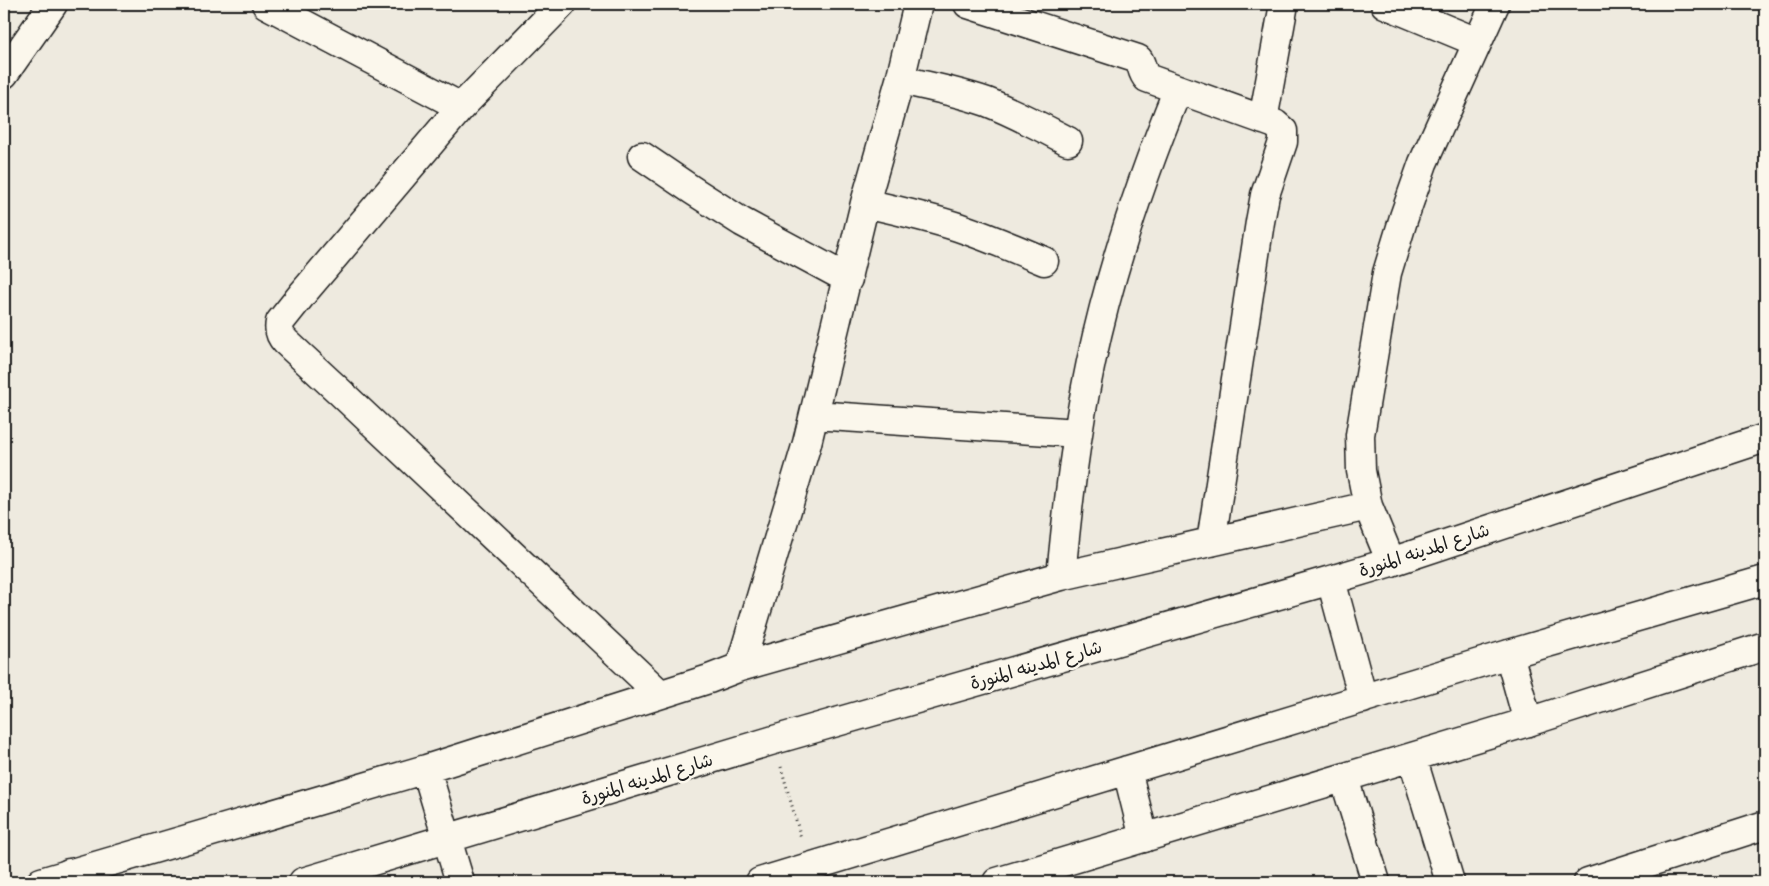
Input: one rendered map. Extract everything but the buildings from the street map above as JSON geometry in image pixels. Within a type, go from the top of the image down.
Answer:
[{"type":"street","points":[[4,74],[53,4]]},
{"type":"street","points":[[266,4],[462,107]]},
{"type":"street","points":[[562,4],[462,107],[285,315],[280,322],[279,329],[281,336],[660,694]]},
{"type":"street","points":[[740,667],[807,443],[865,203],[900,80],[918,4]]},
{"type":"street","points":[[968,4],[1138,59],[1143,74],[1147,78],[1264,120],[1279,127],[1284,137],[1265,195],[1260,222],[1211,542]]},
{"type":"street","points":[[1264,120],[1284,4]]},
{"type":"street","points":[[1385,4],[1476,42]]},
{"type":"street","points":[[1391,562],[1368,506],[1361,471],[1360,436],[1387,272],[1423,163],[1494,4]]},
{"type":"street","points":[[900,80],[944,89],[986,102],[1028,120],[1068,141]]},
{"type":"street","points":[[1061,576],[1068,504],[1091,362],[1108,292],[1128,223],[1151,155],[1178,88]]},
{"type":"street","points":[[642,156],[742,222],[848,279]]},
{"type":"street","points":[[865,203],[957,226],[1044,261]]},
{"type":"street","points":[[814,415],[1078,433]]},
{"type":"street","name":"شارع المدينه المنورة","points":[[303,882],[774,740],[1391,562],[1765,438]]},
{"type":"street","points":[[41,882],[70,878],[426,769],[740,667],[1061,576],[1368,506]]},
{"type":"street","points":[[1330,580],[1363,699]]},
{"type":"street","points":[[760,882],[1509,654],[1765,580]]},
{"type":"street","points":[[997,882],[1528,722],[1765,646]]},
{"type":"street","points":[[1509,654],[1528,722]]},
{"type":"street","points":[[1412,757],[1450,882]]},
{"type":"street","points":[[426,769],[460,882]]},
{"type":"street","points":[[1127,770],[1144,838]]},
{"type":"street","points":[[1344,778],[1376,882]]},
{"type":"street","points":[[1588,882],[1765,825]]},
{"type":"path","points":[[774,740],[809,868]]}]
